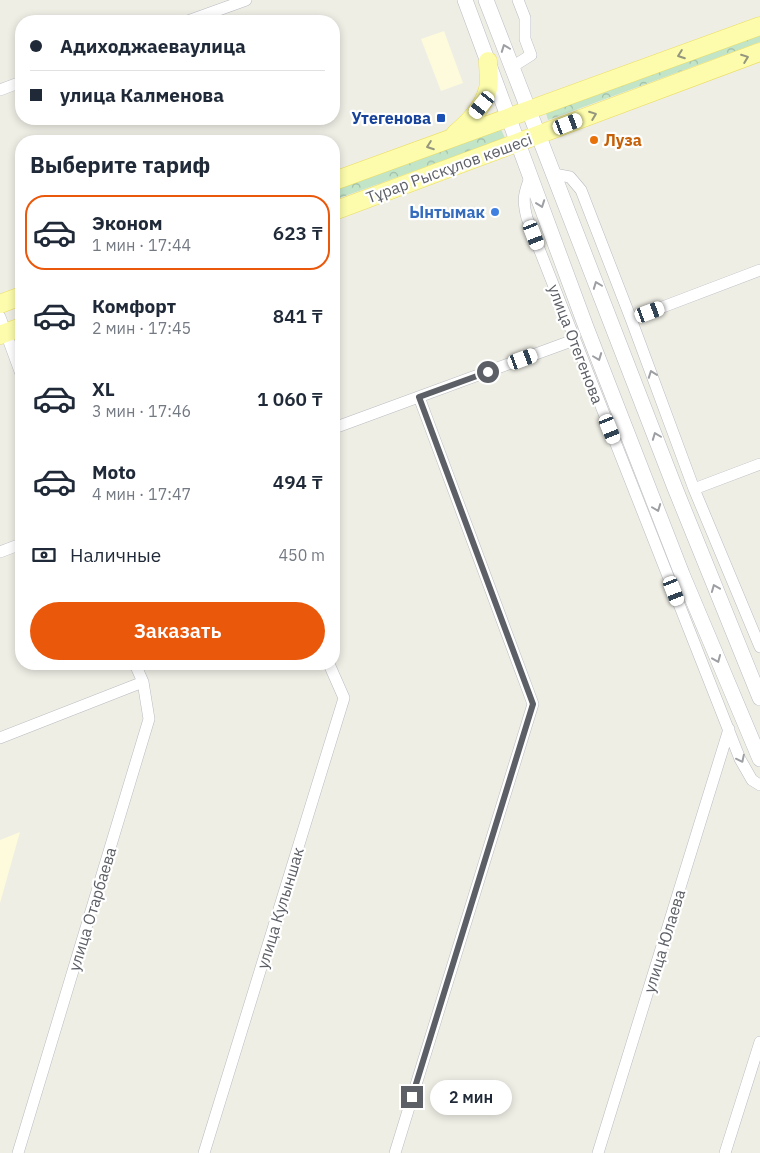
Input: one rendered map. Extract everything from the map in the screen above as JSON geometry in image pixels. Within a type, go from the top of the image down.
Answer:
[{"type":"main road","name":"Тұрар Рыскұлов көшесі","points":[[340,179],[760,26]]},
{"type":"main road","name":"Тұрар Рыскұлов көшесі","points":[[340,209],[760,52]]},
{"type":"main road","points":[[450,139],[482,105],[488,88],[488,61]]},
{"type":"main road","points":[[0,304],[15,298]]},
{"type":"street","points":[[205,15],[246,0]]},
{"type":"street","name":"улица Отегенова","points":[[464,0],[531,175],[586,327],[682,574],[760,759]]},
{"type":"street","points":[[486,0],[679,497],[760,698]]},
{"type":"street","points":[[512,67],[531,56],[525,39],[525,18],[518,0]]},
{"type":"street","points":[[0,90],[15,84]]},
{"type":"street","points":[[554,174],[570,177],[581,190],[631,318],[694,489],[760,647]]},
{"type":"street","name":"улица Отегенова","points":[[531,175],[524,192],[523,203],[574,340],[740,759],[752,780],[760,786]]},
{"type":"street","points":[[631,318],[760,270]]},
{"type":"street","points":[[7,328],[15,354]]},
{"type":"street","points":[[340,426],[574,340]]},
{"type":"street","points":[[395,1153],[533,704],[419,397]]},
{"type":"street","points":[[694,489],[760,464]]},
{"type":"street","points":[[0,552],[15,546]]},
{"type":"street","name":"улица Отарбаева","points":[[18,1153],[149,718],[143,682],[138,670]]},
{"type":"street","name":"улица Кулыншак","points":[[204,1153],[344,698],[332,670]]},
{"type":"street","points":[[0,738],[143,682]]},
{"type":"street","name":"улица Юлаева","points":[[598,1153],[729,729]]},
{"type":"street","points":[[725,1153],[760,1042]]},
{"type":"shaded area","points":[[444,31],[463,83],[441,91],[421,39]]},
{"type":"shaded area","points":[[20,832],[0,903],[0,840]]},
{"type":"green space","points":[[760,31],[760,42],[548,120],[545,110]]},
{"type":"green space","points":[[500,127],[505,138],[340,198],[340,186]]},
{"type":"place","name":"Утегенова","points":[[441,118]]},
{"type":"place","name":"Луза","points":[[594,140]]},
{"type":"place","name":"Ынтымак","points":[[495,212]]},
{"type":"route","points":[[412,1097],[533,704],[419,397],[488,372]]}]
